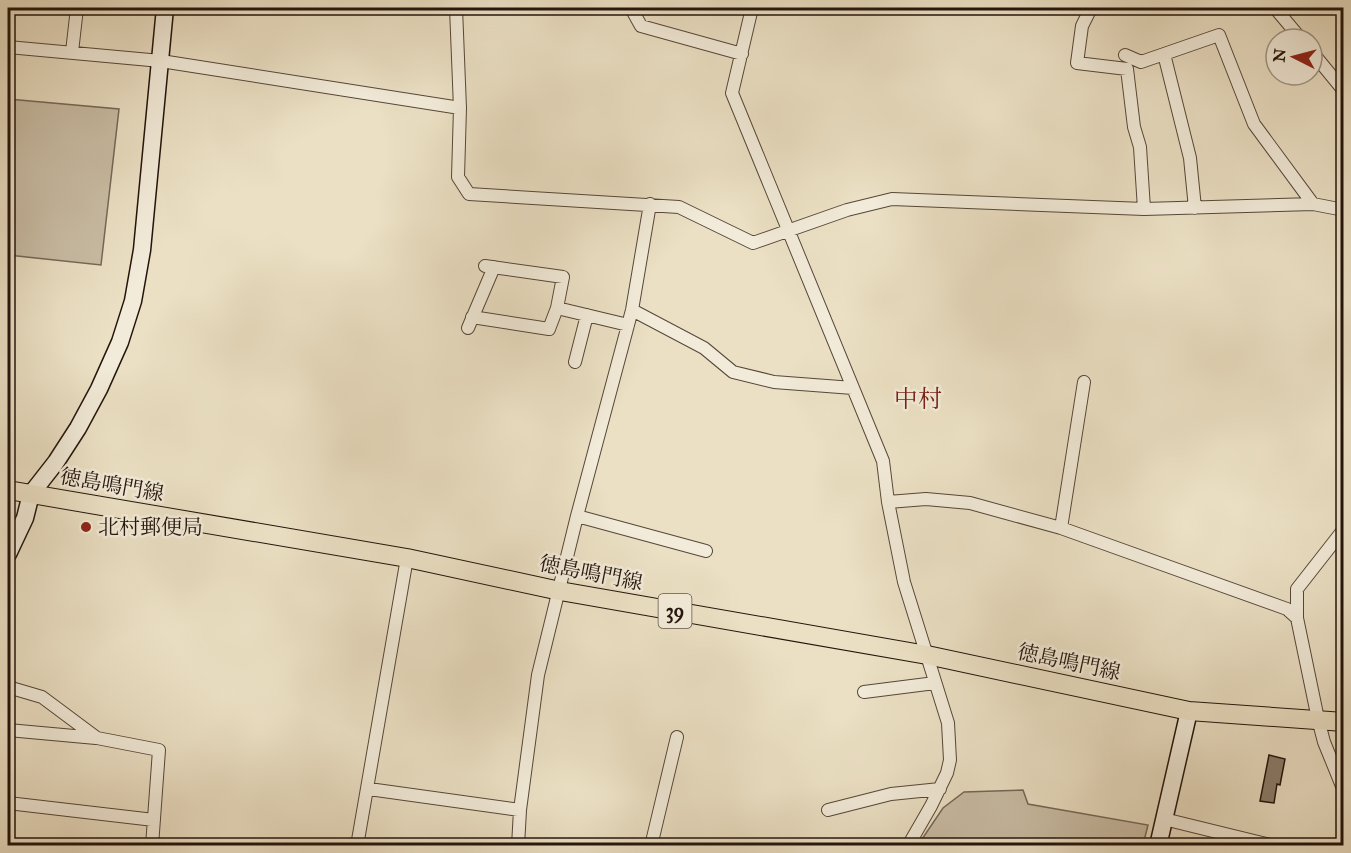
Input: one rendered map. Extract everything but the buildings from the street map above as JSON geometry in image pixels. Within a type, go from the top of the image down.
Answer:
[{"type":"main road","name":"徳島鳴門線","points":[[8,490],[407,558],[560,591],[927,655],[1189,711],[1344,722]]},
{"type":"street","points":[[72,52],[77,8]]},
{"type":"street","points":[[8,554],[25,518],[31,494],[56,462],[94,399],[120,342],[133,300],[142,250],[165,8]]},
{"type":"street","points":[[456,8],[460,108],[458,177],[469,194],[679,207],[753,243],[847,210],[892,199],[1144,209],[1313,204],[1344,210]]},
{"type":"street","points":[[631,8],[641,26],[742,54]]},
{"type":"street","points":[[752,8],[732,93],[883,461],[888,502],[904,582],[948,723],[950,760],[947,774],[908,846]]},
{"type":"street","points":[[1091,8],[1082,26],[1077,63],[1126,69],[1134,127],[1140,147],[1144,209]]},
{"type":"street","points":[[1275,8],[1291,27]]},
{"type":"street","points":[[1125,55],[1141,62],[1219,35],[1254,124],[1313,204]]},
{"type":"street","points":[[8,47],[161,61],[460,108]]},
{"type":"street","points":[[1164,54],[1190,158],[1195,208]]},
{"type":"street","points":[[1324,67],[1344,91]]},
{"type":"street","points":[[519,845],[520,810],[538,675],[577,516],[632,310],[650,204]]},
{"type":"street","points":[[489,266],[563,276],[557,308],[549,329],[470,322],[489,266]]},
{"type":"street","points":[[557,308],[628,325]]},
{"type":"street","points":[[632,310],[704,348],[733,372],[774,382],[853,388]]},
{"type":"street","points":[[575,362],[587,315]]},
{"type":"street","points":[[1061,528],[1084,382]]},
{"type":"street","points":[[888,502],[926,499],[970,503],[1061,528],[1287,609],[1297,618]]},
{"type":"street","points":[[577,516],[706,551]]},
{"type":"street","points":[[1344,530],[1297,589],[1297,618],[1318,719],[1324,742],[1344,791]]},
{"type":"street","points":[[357,846],[369,789],[407,558]]},
{"type":"street","points":[[864,692],[935,683]]},
{"type":"street","points":[[8,687],[42,697],[97,738]]},
{"type":"street","points":[[1158,846],[1189,711]]},
{"type":"street","points":[[8,730],[97,738],[159,750],[152,846]]},
{"type":"street","points":[[651,846],[677,736]]},
{"type":"street","points":[[369,789],[520,810]]},
{"type":"street","points":[[828,810],[891,794],[940,789]]},
{"type":"street","points":[[8,803],[154,820]]},
{"type":"street","points":[[1164,819],[1274,846]]},
{"type":"shaded area","points":[[8,99],[119,109],[101,265],[8,255]]},
{"type":"shaded area","points":[[1023,790],[1028,804],[1148,825],[1143,845],[918,845],[943,808],[964,792]]},
{"type":"place","name":"北村郵便局","points":[[86,527]]},
{"type":"district","name":"中村","points":[[918,399]]}]
